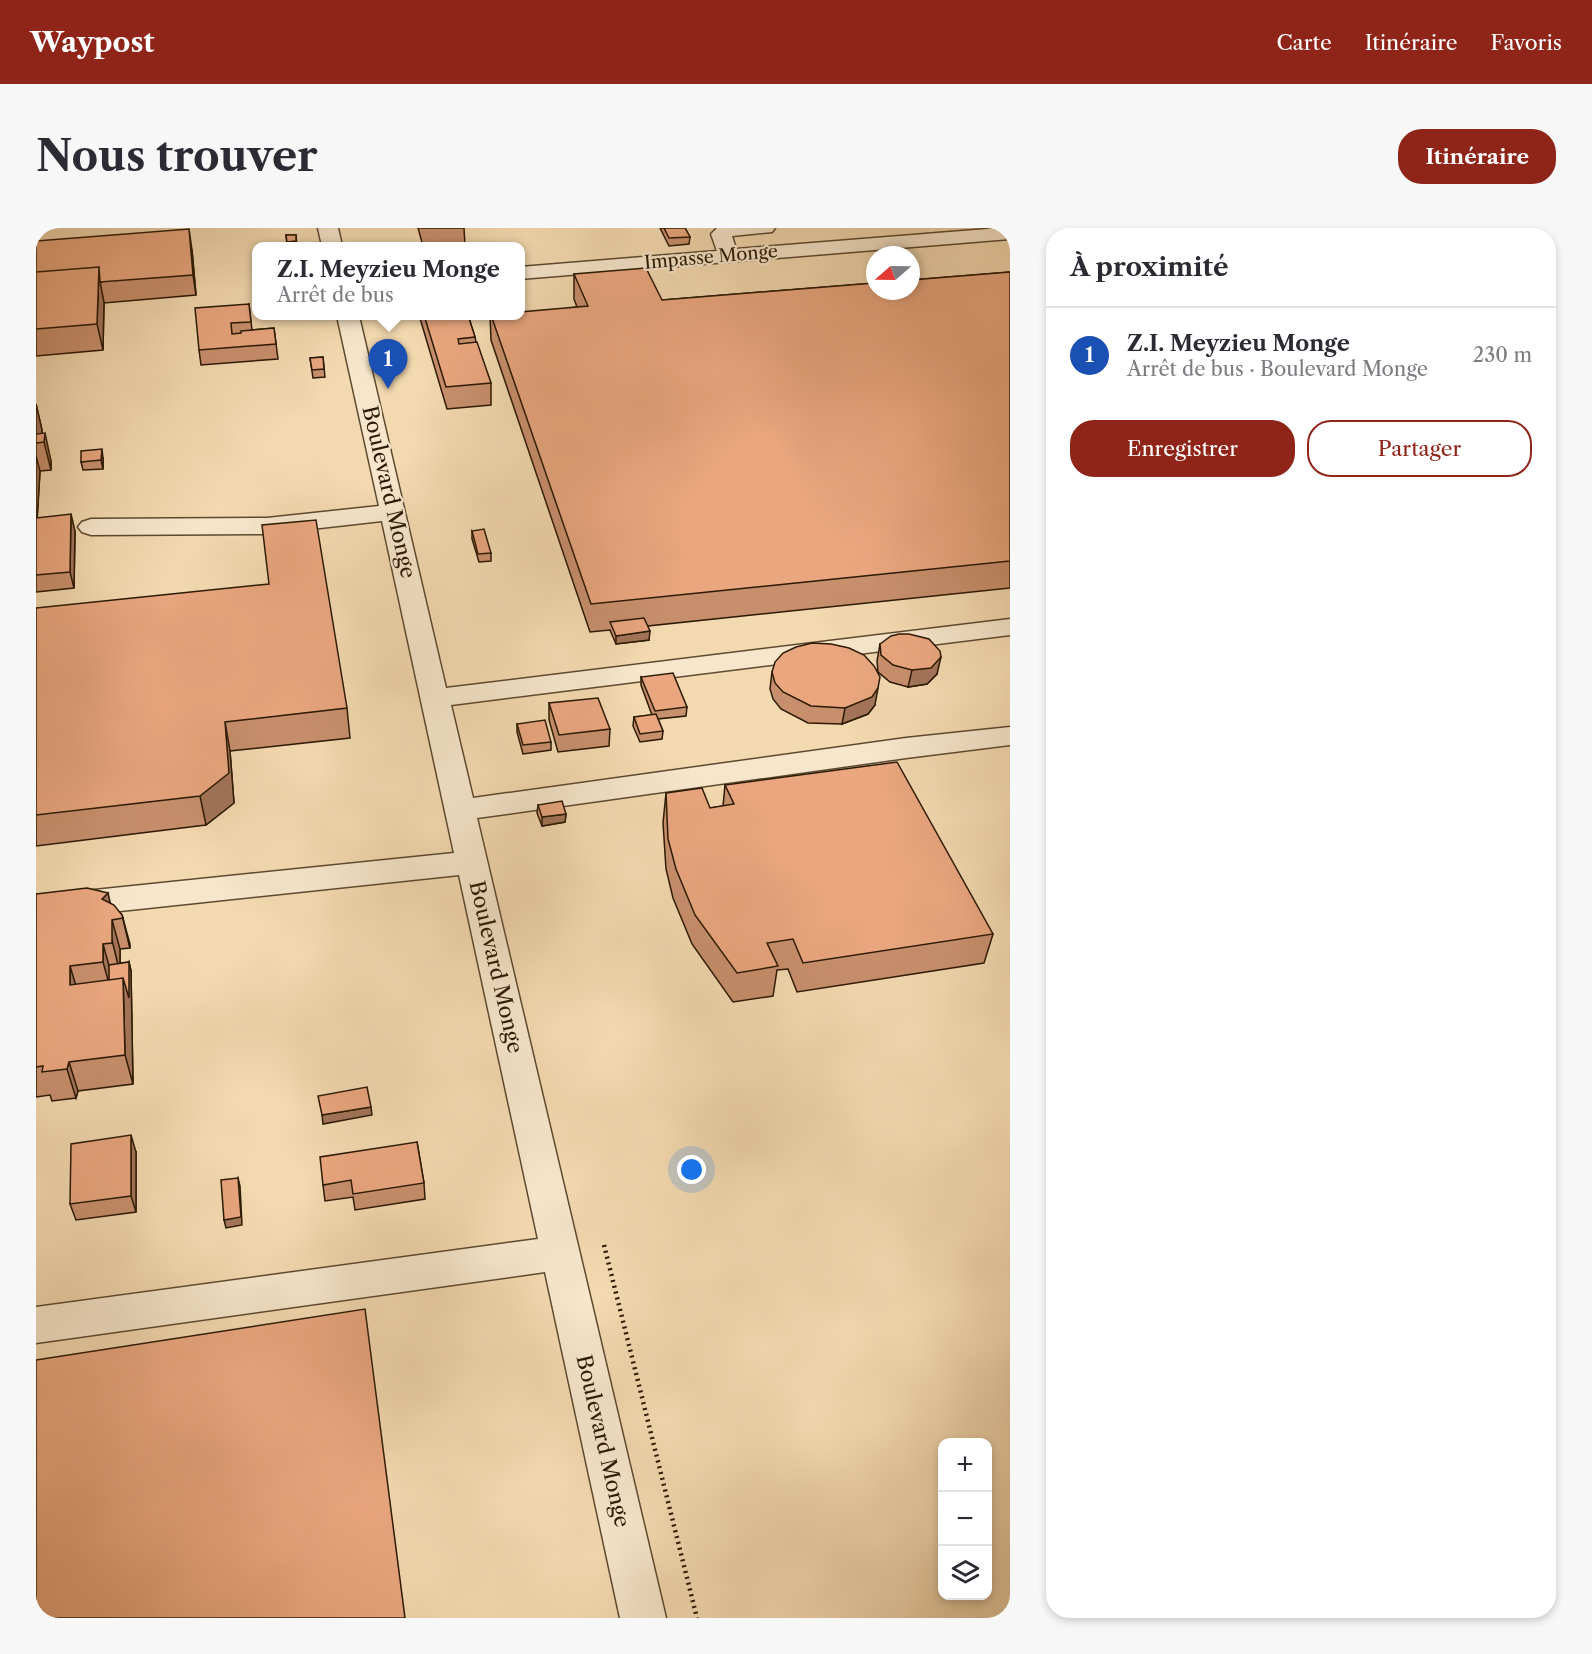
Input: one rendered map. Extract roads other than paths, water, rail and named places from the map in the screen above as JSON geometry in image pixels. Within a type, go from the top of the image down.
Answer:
[{"type":"street","points":[[729,256],[721,234],[726,231],[765,228]]},
{"type":"street","points":[[836,228],[846,246]]},
{"type":"street","name":"Impasse Monge","points":[[525,273],[1010,233]]},
{"type":"street","name":"Boulevard Monge","points":[[349,320],[643,1618]]},
{"type":"street","points":[[92,527],[267,526],[394,512]]},
{"type":"street","points":[[436,698],[1010,627]]},
{"type":"street","points":[[461,810],[906,748],[1010,736]]},
{"type":"street","points":[[36,908],[179,892],[363,876],[472,862]]},
{"type":"street","points":[[36,1325],[561,1253]]},
{"type":"place","name":"Z.I. Meyzieu Monge","points":[[388,389]]}]
